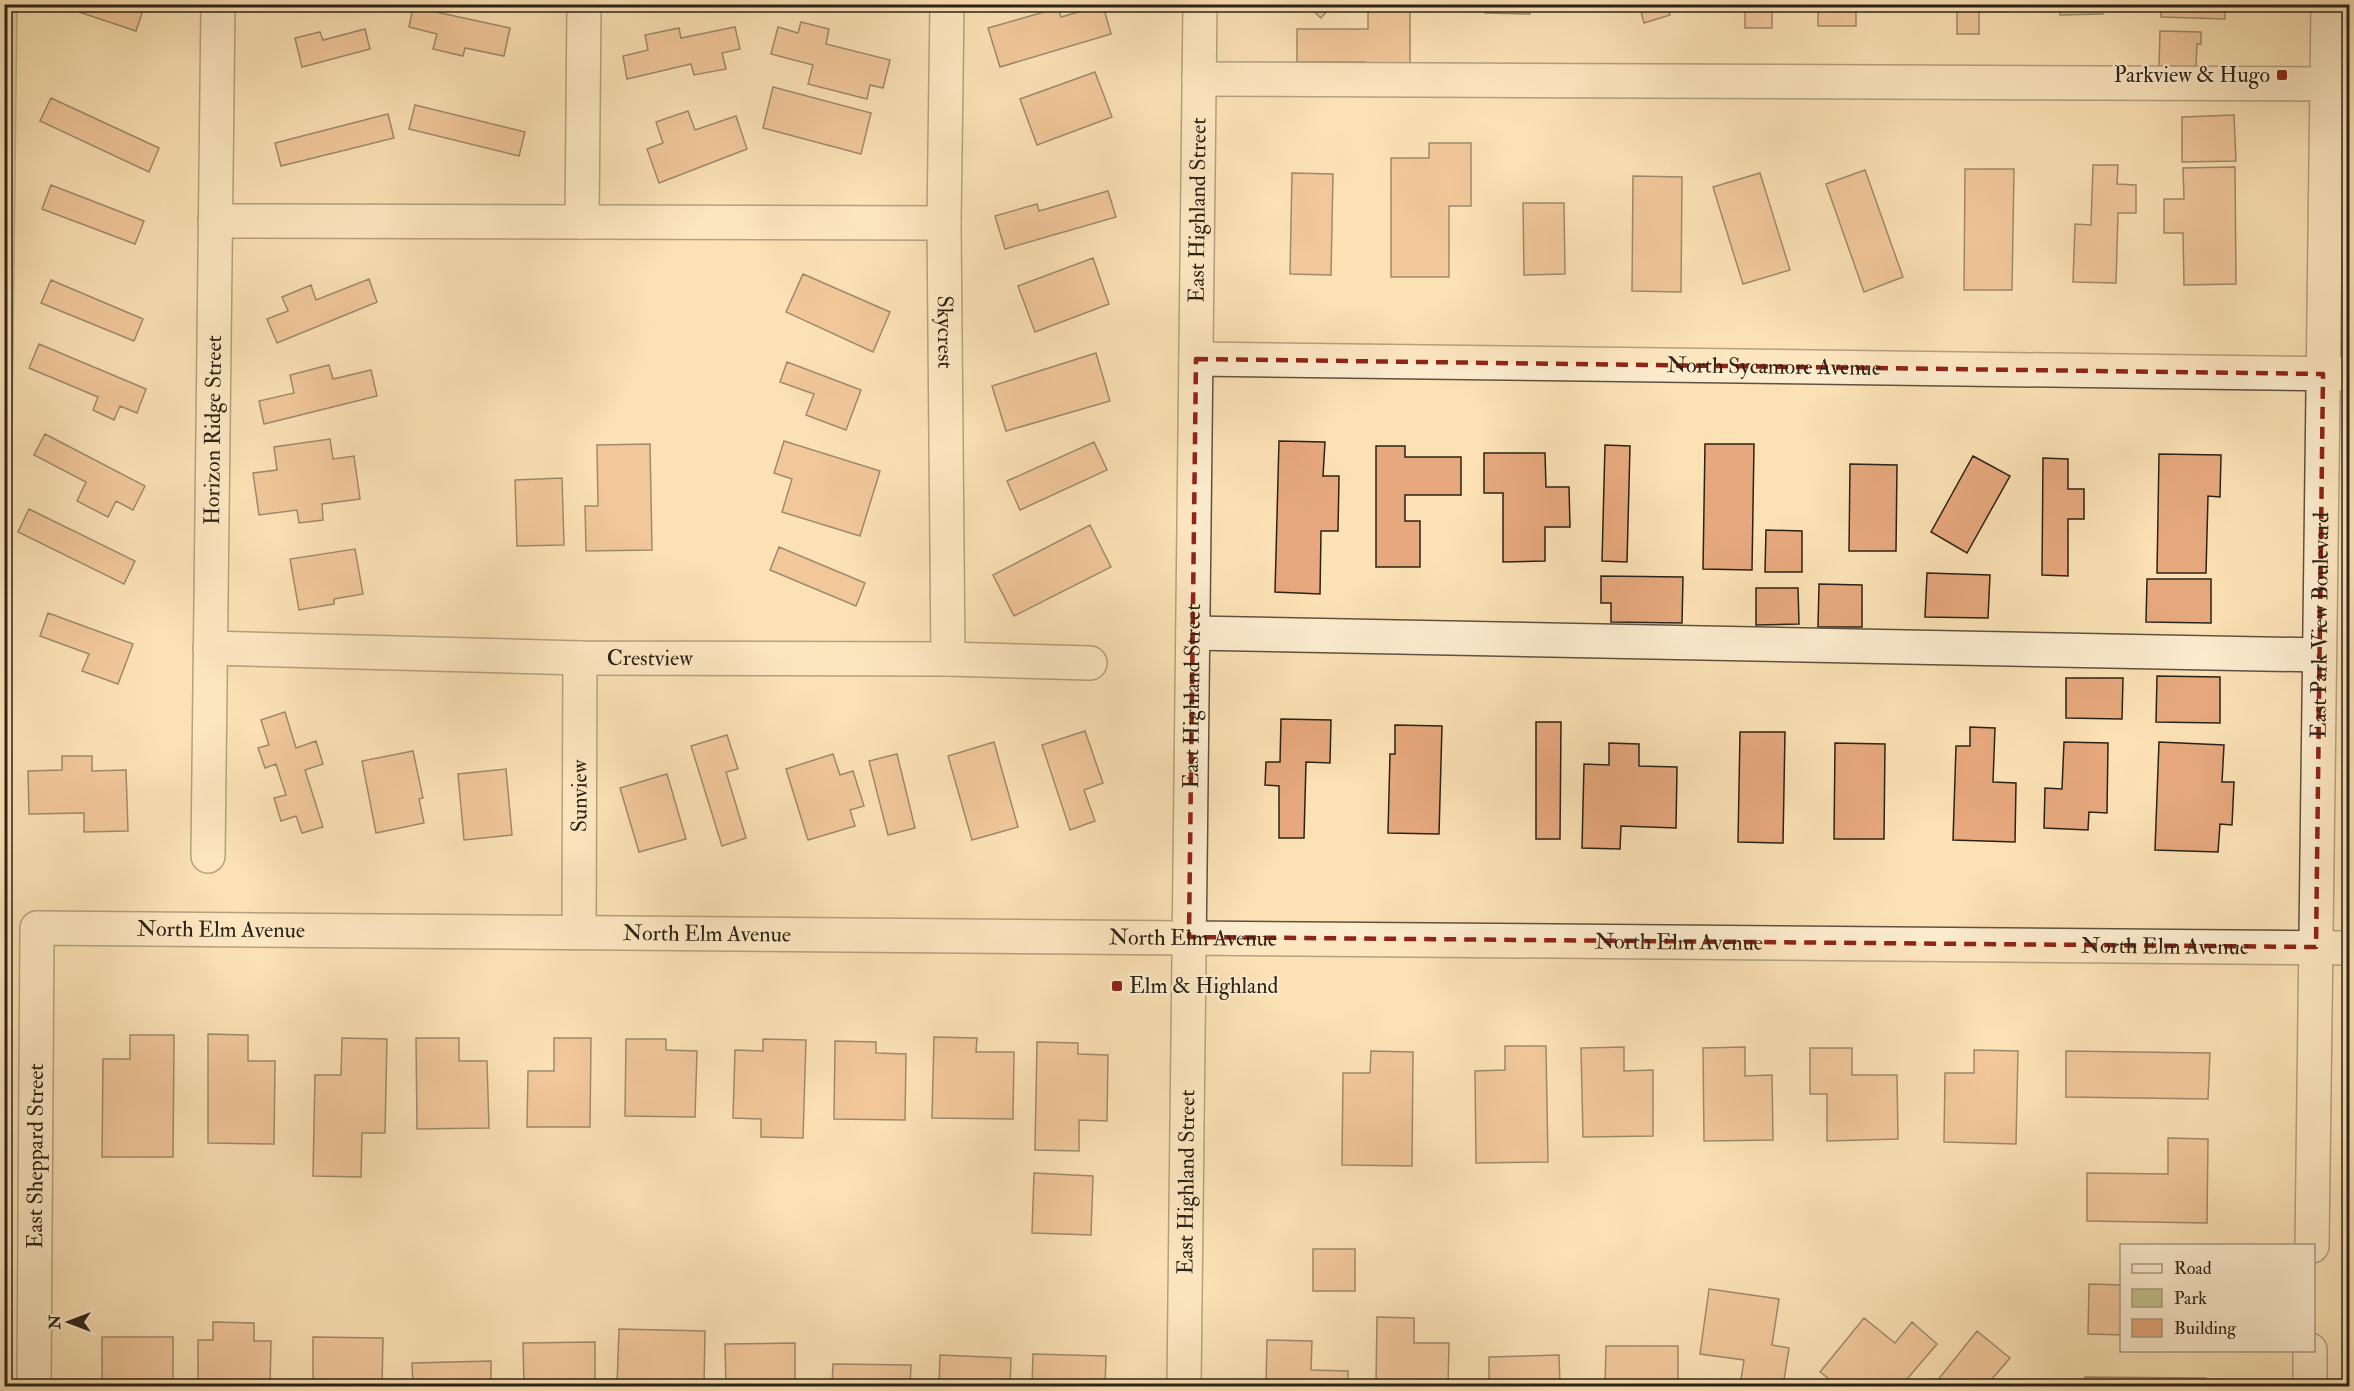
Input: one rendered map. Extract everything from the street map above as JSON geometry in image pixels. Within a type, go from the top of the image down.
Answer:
[{"type":"street","name":"Horizon Ridge Street","points":[[208,856],[218,4]]},
{"type":"street","points":[[582,222],[585,4]]},
{"type":"street","name":"Skycrest","points":[[947,4],[944,223],[948,659]]},
{"type":"street","name":"East Highland Street","points":[[1184,1386],[1200,4]]},
{"type":"street","name":"East Park View Boulevard","points":[[2312,1244],[2319,655],[2336,374],[2327,84],[2328,4]]},
{"type":"street","points":[[1199,79],[2327,84]]},
{"type":"street","points":[[215,221],[944,223]]},
{"type":"street","name":"North Sycamore Avenue","points":[[1196,359],[2336,374]]},
{"type":"street","points":[[1193,633],[2319,655]]},
{"type":"street","name":"Crestview","points":[[210,648],[580,658],[948,659],[1090,663]]},
{"type":"street","name":"Sunview","points":[[579,932],[580,658]]},
{"type":"street","name":"North Elm Avenue","points":[[37,928],[2349,948]]},
{"type":"street","name":"East Sheppard Street","points":[[34,1386],[37,928]]},
{"type":"street","points":[[2310,1352],[2310,1386]]},
{"type":"highlighted area","points":[[1196,359],[2323,374],[2316,947],[1189,937]]},
{"type":"green space","points":[[17,4],[7,865],[5,871],[4,5]]},
{"type":"building","points":[[55,4],[136,4],[144,7],[136,31]]},
{"type":"building","points":[[1306,4],[1333,4],[1321,18]]},
{"type":"building","points":[[1486,4],[1530,4],[1530,14],[1485,13]]},
{"type":"building","points":[[1639,4],[1667,4],[1670,15],[1644,23]]},
{"type":"building","points":[[1745,4],[1772,4],[1772,28],[1745,28]]},
{"type":"building","points":[[1818,4],[1856,4],[1856,26],[1818,26]]},
{"type":"building","points":[[1957,4],[1979,4],[1979,34],[1957,34]]},
{"type":"building","points":[[1989,4],[2026,4],[2026,8],[1990,10]]},
{"type":"building","points":[[2060,4],[2103,4],[2103,14],[2060,15]]},
{"type":"building","points":[[2161,4],[2225,4],[2225,19],[2161,17]]},
{"type":"building","points":[[1103,5],[1111,34],[1000,67],[988,28],[1058,8],[1061,17]]},
{"type":"building","points":[[413,7],[510,28],[504,56],[465,48],[463,56],[433,49],[437,34],[409,27]]},
{"type":"building","points":[[1368,8],[1410,8],[1410,73],[1365,73],[1365,62],[1297,62],[1297,29],[1368,29]]},
{"type":"building","points":[[801,22],[829,29],[826,44],[890,60],[883,88],[870,85],[867,99],[808,84],[813,65],[771,54],[778,27],[798,33]]},
{"type":"building","points":[[735,27],[740,49],[722,53],[726,69],[694,75],[691,64],[627,79],[623,56],[648,50],[645,35],[679,28],[681,38]]},
{"type":"building","points":[[365,29],[370,49],[302,67],[295,38],[320,32],[323,40]]},
{"type":"building","points":[[2160,31],[2201,32],[2201,44],[2197,44],[2196,67],[2159,66]]},
{"type":"building","points":[[1095,72],[1112,117],[1037,145],[1020,99]]},
{"type":"building","points":[[773,87],[871,113],[861,154],[763,128]]},
{"type":"building","points":[[51,98],[159,148],[149,172],[40,121]]},
{"type":"building","points":[[415,105],[525,132],[519,156],[409,129]]},
{"type":"building","points":[[688,111],[695,130],[736,116],[747,149],[659,183],[647,149],[663,143],[656,122]]},
{"type":"building","points":[[388,114],[394,138],[281,166],[275,143]]},
{"type":"building","points":[[2234,115],[2236,161],[2182,162],[2182,117]]},
{"type":"building","points":[[1429,143],[1471,143],[1471,206],[1449,206],[1449,277],[1391,277],[1391,158],[1429,158]]},
{"type":"building","points":[[2093,165],[2118,165],[2117,184],[2136,185],[2136,213],[2118,213],[2116,283],[2073,282],[2075,224],[2091,225]]},
{"type":"building","points":[[2235,167],[2236,284],[2184,285],[2183,233],[2164,233],[2164,199],[2184,199],[2183,168]]},
{"type":"building","points":[[1965,169],[2014,169],[2012,290],[1964,290]]},
{"type":"building","points":[[1865,170],[1903,277],[1864,292],[1826,184]]},
{"type":"building","points":[[1292,173],[1333,174],[1331,275],[1290,274]]},
{"type":"building","points":[[1760,173],[1790,270],[1743,284],[1713,187]]},
{"type":"building","points":[[1633,176],[1682,177],[1681,292],[1632,291]]},
{"type":"building","points":[[51,185],[144,221],[135,244],[42,209]]},
{"type":"building","points":[[1108,191],[1116,217],[1005,249],[995,216],[1037,204],[1039,211]]},
{"type":"building","points":[[1523,203],[1564,203],[1565,274],[1524,275]]},
{"type":"building","points":[[1093,258],[1109,304],[1035,332],[1018,286]]},
{"type":"building","points":[[803,274],[890,312],[873,352],[786,312]]},
{"type":"building","points":[[369,279],[377,302],[277,343],[267,319],[288,311],[282,297],[311,285],[316,300]]},
{"type":"building","points":[[51,280],[143,319],[134,341],[41,303]]},
{"type":"building","points":[[39,344],[146,389],[137,413],[120,406],[114,420],[93,410],[98,397],[29,368]]},
{"type":"building","points":[[1096,353],[1110,401],[1006,431],[992,386]]},
{"type":"building","points":[[787,362],[861,390],[846,430],[806,415],[814,394],[780,382]]},
{"type":"building","points":[[329,365],[333,379],[371,370],[377,396],[264,424],[259,401],[294,393],[290,375]]},
{"type":"building","points":[[45,434],[145,486],[133,510],[116,501],[108,517],[77,501],[86,482],[34,455]]},
{"type":"building","points":[[330,439],[333,459],[354,456],[360,499],[322,504],[323,520],[299,523],[297,510],[259,515],[253,473],[277,470],[274,447]]},
{"type":"building","points":[[784,441],[880,471],[860,536],[782,512],[792,479],[774,473]]},
{"type":"building","points":[[1279,441],[1325,442],[1323,476],[1339,476],[1338,531],[1321,531],[1320,594],[1275,592]]},
{"type":"building","points":[[1094,442],[1107,470],[1020,510],[1007,481]]},
{"type":"building","points":[[650,444],[652,550],[586,551],[585,506],[598,506],[597,445]]},
{"type":"building","points":[[1705,444],[1754,444],[1752,570],[1703,569]]},
{"type":"building","points":[[1605,445],[1630,446],[1627,562],[1602,561]]},
{"type":"building","points":[[1376,446],[1405,446],[1405,457],[1461,457],[1461,495],[1405,495],[1405,521],[1420,521],[1420,567],[1376,567]]},
{"type":"building","points":[[1484,453],[1545,453],[1546,487],[1569,487],[1570,527],[1545,527],[1545,561],[1503,562],[1503,493],[1484,493]]},
{"type":"building","points":[[2159,454],[2221,455],[2220,497],[2208,496],[2206,573],[2157,573]]},
{"type":"building","points":[[1973,456],[2010,476],[1967,553],[1931,532]]},
{"type":"building","points":[[2043,458],[2068,459],[2068,489],[2084,489],[2084,519],[2068,519],[2068,576],[2042,575]]},
{"type":"building","points":[[1850,464],[1897,465],[1896,551],[1849,551]]},
{"type":"building","points":[[562,478],[564,545],[517,546],[515,480]]},
{"type":"building","points":[[29,509],[135,561],[124,584],[18,532]]},
{"type":"building","points":[[1090,525],[1111,567],[1014,616],[993,575]]},
{"type":"building","points":[[1766,530],[1802,531],[1802,572],[1765,572]]},
{"type":"building","points":[[779,547],[865,583],[856,606],[770,570]]},
{"type":"building","points":[[355,549],[363,594],[334,599],[334,604],[299,610],[290,559]]},
{"type":"building","points":[[1927,573],[1990,575],[1988,618],[1925,617]]},
{"type":"building","points":[[1601,576],[1683,577],[1682,623],[1611,622],[1611,603],[1601,603]]},
{"type":"building","points":[[2147,579],[2211,579],[2211,623],[2146,622]]},
{"type":"building","points":[[1819,584],[1862,585],[1862,627],[1818,627]]},
{"type":"building","points":[[1756,588],[1798,588],[1799,624],[1756,625]]},
{"type":"building","points":[[48,613],[133,644],[118,684],[82,671],[89,654],[40,636]]},
{"type":"building","points":[[2157,676],[2220,677],[2220,723],[2156,722]]},
{"type":"building","points":[[2066,678],[2123,678],[2122,719],[2066,718]]},
{"type":"building","points":[[285,712],[296,748],[316,741],[323,764],[305,770],[323,827],[302,833],[296,816],[281,821],[274,798],[286,795],[276,764],[265,768],[258,748],[269,745],[261,720]]},
{"type":"building","points":[[1281,719],[1331,720],[1330,763],[1306,762],[1304,838],[1279,838],[1279,786],[1265,785],[1266,762],[1280,762]]},
{"type":"building","points":[[1536,722],[1561,722],[1560,839],[1536,839]]},
{"type":"building","points":[[1395,725],[1442,726],[1439,834],[1388,833],[1390,754],[1395,754]]},
{"type":"building","points":[[1970,727],[1995,728],[1993,782],[2016,783],[2015,842],[1953,840],[1956,746],[1970,746]]},
{"type":"building","points":[[1085,731],[1103,783],[1084,790],[1095,821],[1070,830],[1042,745]]},
{"type":"building","points":[[1740,732],[1785,732],[1783,843],[1738,842]]},
{"type":"building","points":[[727,735],[738,769],[726,772],[746,838],[722,846],[691,746]]},
{"type":"building","points":[[994,742],[1018,827],[972,840],[948,756]]},
{"type":"building","points":[[2064,742],[2108,743],[2107,813],[2089,812],[2088,830],[2044,828],[2045,788],[2062,789]]},
{"type":"building","points":[[2159,742],[2224,745],[2222,782],[2234,782],[2232,825],[2220,824],[2218,852],[2155,850]]},
{"type":"building","points":[[1609,743],[1639,744],[1639,766],[1677,767],[1676,828],[1621,826],[1620,849],[1582,848],[1584,764],[1609,765]]},
{"type":"building","points":[[1835,743],[1885,744],[1884,839],[1834,839]]},
{"type":"building","points":[[413,751],[423,798],[419,799],[424,823],[376,833],[362,761]]},
{"type":"building","points":[[833,754],[840,775],[853,771],[864,806],[850,810],[855,826],[808,840],[786,769]]},
{"type":"building","points":[[897,754],[915,828],[888,835],[869,761]]},
{"type":"building","points":[[62,756],[92,756],[92,771],[126,770],[128,831],[84,832],[84,813],[29,814],[28,771],[62,770]]},
{"type":"building","points":[[506,769],[512,835],[464,840],[458,774]]},
{"type":"building","points":[[667,774],[686,839],[639,852],[620,788]]},
{"type":"building","points":[[208,1034],[248,1035],[248,1061],[275,1061],[274,1144],[208,1143]]},
{"type":"building","points":[[130,1035],[174,1035],[173,1157],[102,1157],[103,1059],[130,1059]]},
{"type":"building","points":[[934,1037],[977,1038],[976,1052],[1014,1052],[1013,1119],[932,1118]]},
{"type":"building","points":[[342,1038],[387,1039],[385,1133],[362,1133],[361,1177],[313,1176],[315,1075],[341,1075]]},
{"type":"building","points":[[416,1038],[459,1038],[459,1061],[487,1061],[489,1128],[417,1129]]},
{"type":"building","points":[[554,1038],[591,1038],[590,1127],[527,1127],[528,1071],[554,1071]]},
{"type":"building","points":[[626,1039],[666,1039],[666,1050],[697,1051],[695,1117],[625,1116]]},
{"type":"building","points":[[763,1039],[806,1040],[803,1138],[761,1137],[761,1119],[733,1118],[735,1050],[763,1051]]},
{"type":"building","points":[[835,1041],[876,1042],[876,1053],[906,1054],[905,1120],[834,1119]]},
{"type":"building","points":[[1037,1042],[1078,1043],[1078,1054],[1108,1055],[1107,1121],[1079,1120],[1079,1151],[1035,1150]]},
{"type":"building","points":[[1505,1046],[1546,1046],[1548,1162],[1476,1163],[1475,1071],[1505,1070]]},
{"type":"building","points":[[1624,1047],[1624,1071],[1653,1070],[1653,1136],[1583,1137],[1581,1048]]},
{"type":"building","points":[[1745,1047],[1745,1076],[1772,1075],[1773,1140],[1704,1141],[1703,1048]]},
{"type":"building","points":[[1810,1048],[1852,1048],[1852,1075],[1897,1075],[1898,1139],[1827,1141],[1827,1094],[1810,1094]]},
{"type":"building","points":[[1974,1050],[2018,1051],[2016,1144],[1944,1142],[1945,1073],[1974,1073]]},
{"type":"building","points":[[1371,1051],[1413,1052],[1412,1166],[1342,1165],[1343,1073],[1370,1073]]},
{"type":"building","points":[[2066,1051],[2210,1053],[2208,1099],[2066,1097]]},
{"type":"building","points":[[2168,1138],[2208,1139],[2207,1223],[2087,1221],[2087,1173],[2168,1174]]},
{"type":"building","points":[[1034,1173],[1093,1176],[1091,1235],[1032,1233]]},
{"type":"building","points":[[1313,1249],[1355,1249],[1355,1291],[1313,1291]]},
{"type":"building","points":[[2089,1284],[2120,1285],[2120,1335],[2088,1334]]},
{"type":"building","points":[[1709,1289],[1779,1299],[1772,1345],[1789,1348],[1783,1386],[1740,1386],[1744,1360],[1700,1354]]},
{"type":"building","points":[[1377,1317],[1414,1318],[1414,1343],[1449,1343],[1448,1386],[1376,1386]]},
{"type":"building","points":[[1864,1318],[1895,1343],[1912,1322],[1937,1344],[1901,1386],[1838,1386],[1820,1372]]},
{"type":"building","points":[[213,1322],[254,1323],[254,1341],[271,1341],[270,1386],[198,1386],[198,1340],[213,1340]]},
{"type":"building","points":[[619,1329],[705,1331],[704,1386],[617,1386]]},
{"type":"building","points":[[1977,1331],[2010,1358],[1986,1386],[1933,1386]]},
{"type":"building","points":[[102,1337],[173,1337],[173,1386],[102,1386]]},
{"type":"building","points":[[313,1337],[383,1338],[382,1386],[313,1386]]},
{"type":"building","points":[[1267,1340],[1312,1341],[1311,1370],[1348,1371],[1348,1386],[1266,1386]]},
{"type":"building","points":[[595,1342],[595,1386],[524,1386],[523,1343]]},
{"type":"building","points":[[795,1343],[795,1386],[726,1386],[725,1344]]},
{"type":"building","points":[[1606,1346],[1678,1346],[1678,1386],[1605,1386]]},
{"type":"building","points":[[1033,1354],[1106,1356],[1105,1386],[1032,1386]]},
{"type":"building","points":[[940,1355],[1011,1358],[1010,1386],[939,1386]]},
{"type":"building","points":[[1559,1355],[1560,1386],[1489,1386],[1489,1357]]},
{"type":"building","points":[[491,1361],[491,1386],[413,1386],[412,1363]]},
{"type":"building","points":[[833,1364],[911,1365],[910,1386],[832,1386]]},
{"type":"building","points":[[2085,1377],[2206,1378],[2206,1386],[2085,1386]]},
{"type":"place","name":"Parkview & Hugo","points":[[2282,75]]},
{"type":"place","name":"Elm & Highland","points":[[1117,986]]}]
